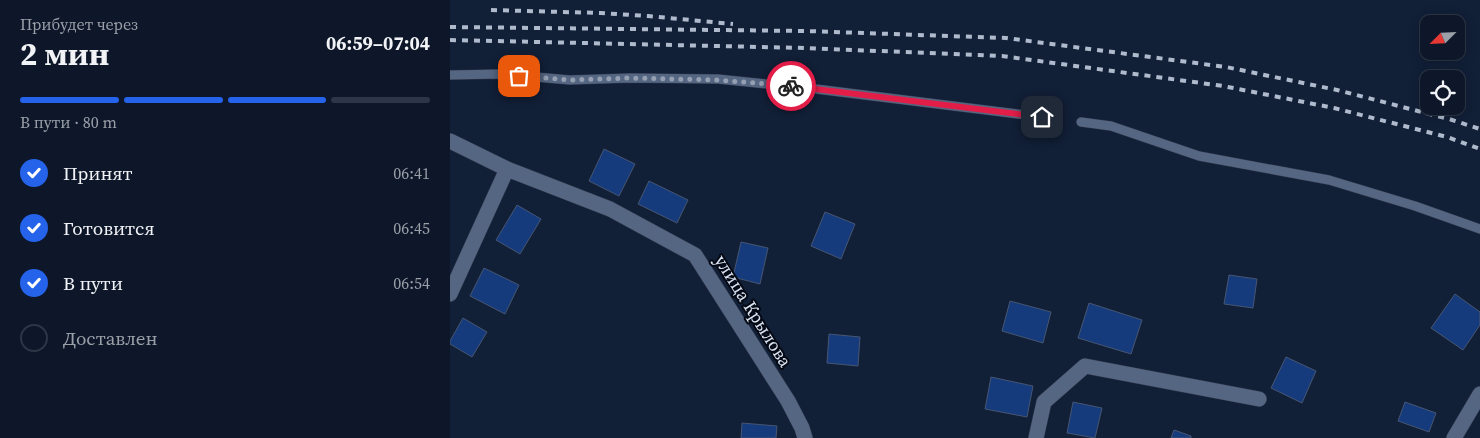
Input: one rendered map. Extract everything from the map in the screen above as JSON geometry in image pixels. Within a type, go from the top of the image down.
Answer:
[{"type":"street","name":"улица Крылова","points":[[450,141],[507,168],[610,208],[695,255],[788,401],[805,438]]},
{"type":"street","points":[[450,294],[507,168]]},
{"type":"street","points":[[1036,438],[1044,402],[1085,366],[1259,399]]},
{"type":"street","points":[[1454,438],[1480,394]]},
{"type":"lane","points":[[450,75],[501,74],[570,80],[630,78],[718,80],[816,89],[1042,117]]},
{"type":"lane","points":[[1082,122],[1111,126],[1199,156],[1329,180],[1415,206],[1480,229]]},
{"type":"building","points":[[604,149],[635,164],[619,196],[589,181]]},
{"type":"building","points":[[649,181],[688,200],[677,223],[638,204]]},
{"type":"building","points":[[517,205],[541,219],[520,254],[496,240]]},
{"type":"building","points":[[825,212],[855,224],[841,259],[811,246]]},
{"type":"building","points":[[741,242],[768,248],[760,284],[733,277]]},
{"type":"building","points":[[484,268],[519,285],[505,314],[470,296]]},
{"type":"building","points":[[1229,275],[1257,279],[1253,308],[1224,304]]},
{"type":"building","points":[[1455,294],[1480,312],[1480,325],[1463,350],[1431,328]]},
{"type":"building","points":[[1010,301],[1051,312],[1043,343],[1002,331]]},
{"type":"building","points":[[1089,303],[1142,320],[1131,354],[1078,338]]},
{"type":"building","points":[[463,318],[487,332],[472,357],[450,344]]},
{"type":"building","points":[[829,334],[860,337],[858,366],[827,363]]},
{"type":"building","points":[[1286,357],[1316,371],[1302,403],[1271,388]]},
{"type":"building","points":[[991,377],[1033,386],[1027,417],[985,409]]},
{"type":"building","points":[[1073,402],[1102,408],[1095,438],[1067,433]]},
{"type":"building","points":[[1405,402],[1436,413],[1429,432],[1398,421]]},
{"type":"building","points":[[742,423],[777,426],[776,438],[741,438]]},
{"type":"building","points":[[1174,430],[1191,436],[1191,438],[1171,438]]},
{"type":"railway","points":[[491,10],[601,13],[733,24]]},
{"type":"railway","points":[[450,27],[806,31],[1006,38],[1226,67],[1337,90],[1480,129]]},
{"type":"railway","points":[[450,40],[805,48],[1002,56],[1223,86],[1334,108],[1447,137],[1480,149]]},
{"type":"way so far","points":[[519,76],[570,80],[630,78],[718,80],[791,86]]},
{"type":"route","points":[[791,86],[1042,117]]}]
